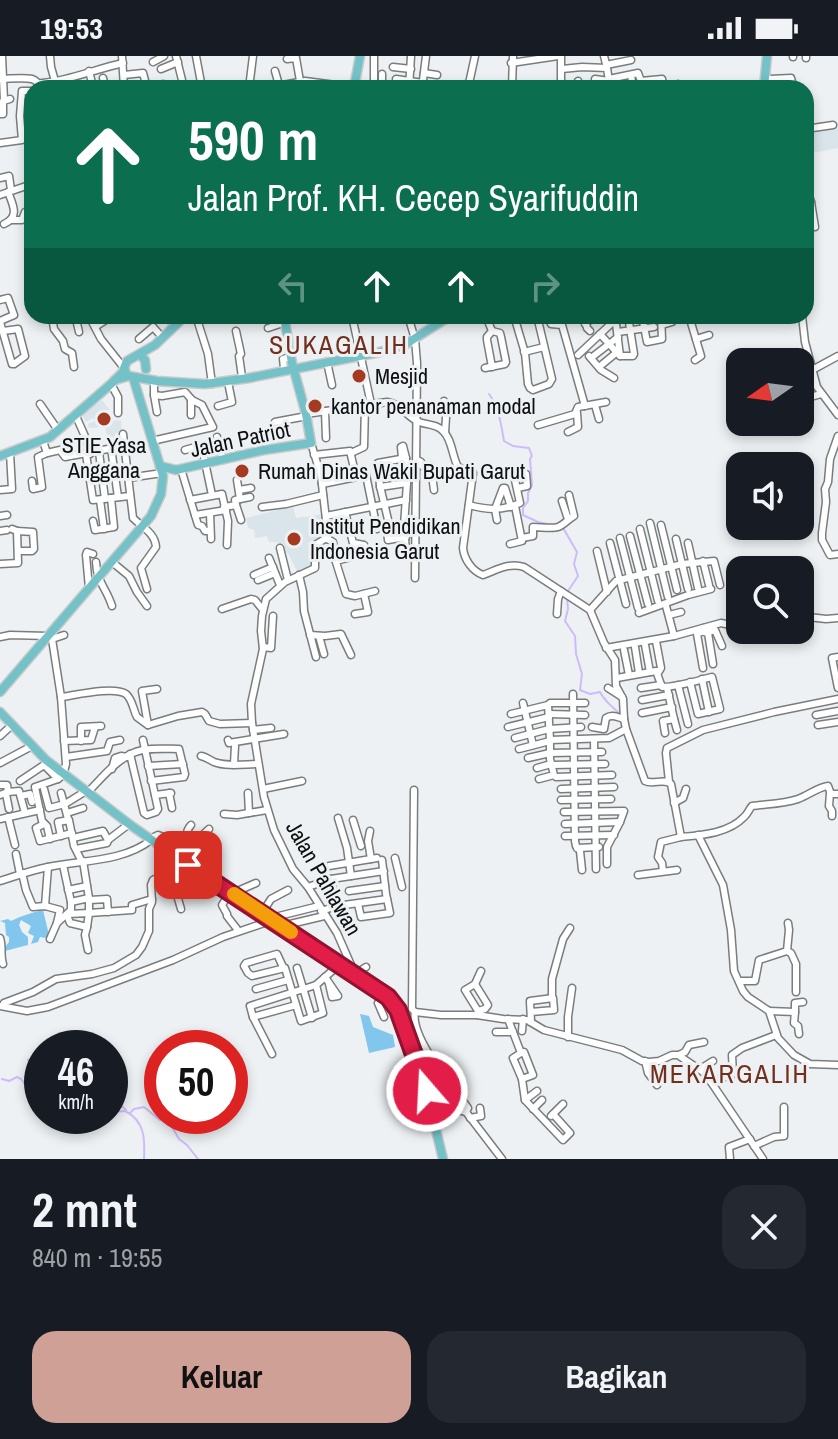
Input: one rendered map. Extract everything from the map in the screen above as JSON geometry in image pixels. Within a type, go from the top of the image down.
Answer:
[{"type":"main road","points":[[357,80],[360,56]]},
{"type":"main road","points":[[767,80],[769,56]]},
{"type":"main road","points":[[286,324],[289,340],[287,366],[307,415],[311,443]]},
{"type":"main road","points":[[212,383],[287,366],[380,352],[406,344],[432,324]]},
{"type":"main road","points":[[0,692],[151,516],[163,483],[138,390],[140,372],[155,345],[174,326]]},
{"type":"main road","points":[[287,366],[327,362],[360,353]]},
{"type":"main road","points":[[5,454],[43,441],[113,382],[140,372],[183,385],[228,382],[245,377]]},
{"type":"main road","name":"Jalan Patriot","points":[[161,470],[179,470],[264,450],[311,443]]},
{"type":"main road","name":"Jalan Patriot","points":[[163,483],[179,470]]},
{"type":"main road","points":[[0,712],[60,777],[86,791],[186,864],[392,1001],[425,1083],[443,1159]]},
{"type":"street","points":[[2,56],[1,79],[7,99],[2,114],[20,116]]},
{"type":"street","points":[[50,56],[55,80]]},
{"type":"street","points":[[153,62],[164,56]]},
{"type":"street","points":[[161,69],[194,56],[200,80]]},
{"type":"street","points":[[250,80],[253,56]]},
{"type":"street","points":[[374,56],[374,80]]},
{"type":"street","points":[[402,56],[411,56],[410,80]]},
{"type":"street","points":[[470,80],[475,56]]},
{"type":"street","points":[[512,80],[511,58],[559,56],[561,80]]},
{"type":"street","points":[[589,56],[591,67]]},
{"type":"street","points":[[604,56],[609,80]]},
{"type":"street","points":[[287,59],[296,58],[300,80]]},
{"type":"street","points":[[423,80],[425,59],[436,62]]},
{"type":"street","points":[[66,80],[123,60],[124,80]]},
{"type":"street","points":[[562,69],[606,67],[631,60]]},
{"type":"street","points":[[393,67],[411,69]]},
{"type":"street","points":[[89,71],[91,80]]},
{"type":"street","points":[[275,71],[280,80]]},
{"type":"street","points":[[124,75],[143,73],[145,80]]},
{"type":"street","points":[[424,73],[437,75]]},
{"type":"street","points":[[382,74],[382,80]]},
{"type":"street","points":[[615,80],[640,74],[641,80]]},
{"type":"street","points":[[631,75],[632,80]]},
{"type":"street","points":[[1,79],[32,80]]},
{"type":"street","points":[[595,79],[600,80]]},
{"type":"street","points":[[650,79],[663,80]]},
{"type":"street","points":[[0,143],[22,140],[20,116],[24,90]]},
{"type":"street","points":[[814,128],[833,125]]},
{"type":"street","points":[[0,178],[9,176],[12,220]]},
{"type":"street","points":[[0,195],[24,187]]},
{"type":"street","points":[[4,224],[22,220],[24,215]]},
{"type":"street","points":[[0,300],[8,298],[14,315],[1,325]]},
{"type":"street","points":[[54,324],[65,349],[72,353],[74,367]]},
{"type":"street","points":[[77,324],[79,332]]},
{"type":"street","points":[[93,324],[116,359],[140,372],[154,395],[157,412]]},
{"type":"street","points":[[95,327],[100,324]]},
{"type":"street","points":[[199,324],[208,354],[212,383]]},
{"type":"street","points":[[268,328],[276,324]]},
{"type":"street","points":[[314,455],[351,453],[364,448],[368,405],[354,324]]},
{"type":"street","points":[[410,324],[417,363],[415,578]]},
{"type":"street","points":[[489,324],[492,331]]},
{"type":"street","points":[[518,324],[529,387],[533,390],[552,382],[539,324]]},
{"type":"street","points":[[551,324],[562,325],[585,406]]},
{"type":"street","points":[[578,355],[609,324]]},
{"type":"street","points":[[616,324],[618,354]]},
{"type":"street","points":[[599,367],[618,354],[634,355],[629,324]]},
{"type":"street","points":[[643,324],[648,342],[662,339],[658,326]]},
{"type":"street","points":[[614,378],[590,357],[618,335],[665,324]]},
{"type":"street","points":[[691,324],[701,356],[695,360]]},
{"type":"street","points":[[803,324],[807,348]]},
{"type":"street","points":[[1,325],[18,329],[25,356],[14,364],[1,325]]},
{"type":"street","points":[[139,339],[152,327],[163,337]]},
{"type":"street","points":[[236,331],[245,377]]},
{"type":"street","points":[[492,331],[500,333],[506,366],[489,367],[487,337],[492,331]]},
{"type":"street","points":[[600,334],[618,354]]},
{"type":"street","points":[[696,339],[709,335]]},
{"type":"street","points":[[276,342],[289,340]]},
{"type":"street","points":[[524,352],[544,347]]},
{"type":"street","points":[[838,356],[814,369],[817,387],[838,415]]},
{"type":"street","points":[[327,362],[332,385]]},
{"type":"street","points":[[113,382],[118,397],[118,413]]},
{"type":"street","points":[[218,406],[232,402],[228,382]]},
{"type":"street","points":[[154,395],[168,395],[183,385],[191,399],[191,415]]},
{"type":"street","points":[[814,396],[821,394]]},
{"type":"street","points":[[152,441],[213,427],[202,405],[191,399]]},
{"type":"street","points":[[444,401],[445,433],[455,463],[473,473],[463,548],[465,559],[483,575],[502,566],[519,565],[590,610],[606,648],[615,660],[616,686],[623,697],[626,729],[645,781],[669,782]]},
{"type":"street","points":[[275,422],[387,402],[393,403],[417,422],[445,433]]},
{"type":"street","points":[[568,432],[578,427],[577,408],[606,402]]},
{"type":"street","points":[[40,404],[58,430]]},
{"type":"street","points":[[595,405],[599,419]]},
{"type":"street","points":[[325,411],[326,438]]},
{"type":"street","points":[[538,425],[577,413]]},
{"type":"street","points":[[76,416],[87,441],[92,499],[130,496]]},
{"type":"street","points":[[446,417],[456,418]]},
{"type":"street","points":[[179,423],[181,434]]},
{"type":"street","points":[[123,434],[133,518],[151,534],[156,545],[141,568],[146,587],[156,582]]},
{"type":"street","points":[[838,436],[834,442],[825,489],[822,540],[830,555],[838,554]]},
{"type":"street","points":[[217,437],[223,460]]},
{"type":"street","points":[[43,441],[47,453]]},
{"type":"street","points":[[263,610],[267,596],[280,585],[315,568],[315,545],[327,539],[329,532],[322,484],[311,443]]},
{"type":"street","points":[[32,481],[33,489],[42,487],[38,458],[47,453],[60,450],[65,457],[124,446]]},
{"type":"street","points":[[185,450],[201,446],[212,495]]},
{"type":"street","points":[[93,521],[95,530],[104,529],[111,448]]},
{"type":"street","points":[[99,452],[109,499]]},
{"type":"street","points":[[351,453],[356,477]]},
{"type":"street","points":[[0,490],[13,488],[5,454]]},
{"type":"street","points":[[405,538],[390,541],[380,487],[379,462],[404,458],[407,469],[406,551]]},
{"type":"street","points":[[417,460],[422,466],[431,466],[434,490]]},
{"type":"street","points":[[829,464],[838,464]]},
{"type":"street","points":[[379,475],[407,469]]},
{"type":"street","points":[[128,478],[161,470]]},
{"type":"street","points":[[179,470],[198,525],[210,531]]},
{"type":"street","points":[[469,505],[488,510],[521,502],[516,484],[527,486],[526,474]]},
{"type":"street","points":[[322,484],[367,476],[377,529]]},
{"type":"street","points":[[237,480],[241,520]]},
{"type":"street","points":[[380,487],[407,483]]},
{"type":"street","points":[[239,490],[251,488]]},
{"type":"street","points":[[497,520],[495,509],[505,488],[517,517],[522,541],[510,544]]},
{"type":"street","points":[[190,500],[222,494],[228,521],[227,545]]},
{"type":"street","points":[[262,507],[323,495]]},
{"type":"street","points":[[511,533],[533,536],[533,527],[561,526],[574,516],[569,495]]},
{"type":"street","points":[[195,515],[210,513],[250,497]]},
{"type":"street","points":[[326,516],[406,498]]},
{"type":"street","points":[[562,501],[568,519]]},
{"type":"street","points":[[121,510],[131,508]]},
{"type":"street","points":[[345,512],[353,543],[364,545]]},
{"type":"street","points":[[210,513],[211,539]]},
{"type":"street","points":[[387,516],[406,513]]},
{"type":"street","points":[[507,520],[517,517]]},
{"type":"street","points":[[650,523],[661,570],[664,602]]},
{"type":"street","points":[[661,525],[677,590]]},
{"type":"street","points":[[390,528],[404,526]]},
{"type":"street","points":[[640,529],[651,572],[674,636]]},
{"type":"street","points":[[0,564],[17,563],[18,551],[9,530],[31,531],[34,535],[33,550],[18,551]]},
{"type":"street","points":[[630,536],[648,604]]},
{"type":"street","points":[[620,538],[638,610],[710,587],[703,561]]},
{"type":"street","points":[[327,539],[333,542],[346,594],[355,596],[375,591]]},
{"type":"street","points":[[676,539],[688,589]]},
{"type":"street","points":[[610,543],[626,604]]},
{"type":"street","points":[[688,543],[698,588]]},
{"type":"street","points":[[280,548],[288,580]]},
{"type":"street","points":[[597,551],[607,592]]},
{"type":"street","points":[[89,588],[86,555],[87,552],[93,554]]},
{"type":"street","points":[[336,561],[351,557]]},
{"type":"street","points":[[269,558],[280,585]]},
{"type":"street","points":[[590,610],[619,580],[682,564],[714,561],[720,585]]},
{"type":"street","points":[[96,562],[98,579],[112,606]]},
{"type":"street","points":[[112,562],[129,576],[147,606]]},
{"type":"street","points":[[256,577],[274,570]]},
{"type":"street","points":[[299,575],[316,657]]},
{"type":"street","points":[[557,614],[561,591]]},
{"type":"street","points":[[355,614],[368,612],[364,594]]},
{"type":"street","points":[[222,609],[253,599],[263,610]]},
{"type":"street","points":[[664,602],[677,602]]},
{"type":"street","name":"Jalan Pahlawan","points":[[263,610],[263,647],[251,704],[267,810],[291,865],[340,939],[355,974]]},
{"type":"street","points":[[669,615],[681,612]]},
{"type":"street","points":[[263,647],[271,648],[273,616]]},
{"type":"street","points":[[814,618],[838,618]]},
{"type":"street","points":[[671,625],[683,622]]},
{"type":"street","points":[[703,668],[697,634],[721,623],[726,624]]},
{"type":"street","points":[[617,678],[661,668],[653,629]]},
{"type":"street","points":[[606,648],[715,630],[722,646]]},
{"type":"street","points":[[705,631],[713,664]]},
{"type":"street","points":[[310,635],[341,634],[351,655]]},
{"type":"street","points":[[0,637],[64,635]]},
{"type":"street","points":[[50,636],[61,697],[66,764],[60,777],[35,787],[40,810],[50,839],[103,831],[108,840]]},
{"type":"street","points":[[319,636],[324,654]]},
{"type":"street","points":[[645,645],[654,672],[666,689],[677,730]]},
{"type":"street","points":[[635,647],[639,673]]},
{"type":"street","points":[[614,653],[624,651],[629,675]]},
{"type":"street","points":[[838,657],[832,658],[838,688]]},
{"type":"street","points":[[618,665],[626,664]]},
{"type":"street","points":[[642,700],[678,685],[690,682],[702,679],[714,678],[721,707],[719,710],[698,714],[690,682]]},
{"type":"street","points":[[702,679],[709,712]]},
{"type":"street","points":[[678,685],[688,724]]},
{"type":"street","points":[[608,688],[623,697]]},
{"type":"street","points":[[641,688],[666,689]]},
{"type":"street","points":[[148,725],[142,691],[157,689]]},
{"type":"street","points":[[61,697],[99,692],[122,693],[132,703],[137,717],[148,725]]},
{"type":"street","points":[[561,693],[561,703]]},
{"type":"street","points":[[573,694],[573,715],[578,727],[574,740],[574,836],[582,870]]},
{"type":"street","points":[[681,837],[669,782],[666,750],[699,731],[838,699]]},
{"type":"street","points":[[511,714],[524,707],[550,703],[585,703]]},
{"type":"street","points":[[539,779],[553,775],[548,705]]},
{"type":"street","points":[[524,707],[533,745]]},
{"type":"street","points":[[642,713],[672,707]]},
{"type":"street","points":[[816,715],[838,711]]},
{"type":"street","points":[[148,725],[202,712],[209,722],[217,724],[271,728]]},
{"type":"street","points":[[508,727],[549,716],[585,715]]},
{"type":"street","points":[[592,727],[604,729],[606,718],[610,716],[624,719]]},
{"type":"street","points":[[665,733],[660,722],[674,719]]},
{"type":"street","points":[[818,725],[838,722]]},
{"type":"street","points":[[0,736],[12,725]]},
{"type":"street","points":[[64,741],[81,741],[92,739],[98,726],[81,727],[81,741]]},
{"type":"street","points":[[515,738],[549,729],[578,727]]},
{"type":"street","points":[[519,749],[550,740],[609,738],[626,729]]},
{"type":"street","points":[[228,740],[228,743],[284,734]]},
{"type":"street","points":[[594,739],[598,752],[595,764],[596,869]]},
{"type":"street","points":[[66,757],[107,751],[110,742],[120,740]]},
{"type":"street","points":[[129,756],[145,814],[156,812],[143,740]]},
{"type":"street","points":[[234,764],[235,746]]},
{"type":"street","points":[[0,763],[30,747]]},
{"type":"street","points":[[44,789],[49,808],[65,804],[129,756],[144,751],[179,749],[184,777],[151,783]]},
{"type":"street","points":[[144,751],[151,783]]},
{"type":"street","points":[[528,758],[550,753],[598,752]]},
{"type":"street","points":[[201,756],[215,762],[258,764]]},
{"type":"street","points":[[148,766],[183,764]]},
{"type":"street","points":[[537,768],[552,764],[605,764]]},
{"type":"street","points":[[20,781],[44,765],[60,777]]},
{"type":"street","points":[[556,777],[612,775]]},
{"type":"street","points":[[263,789],[302,781]]},
{"type":"street","points":[[0,785],[7,785],[6,815],[15,845]]},
{"type":"street","points":[[663,871],[658,857],[661,842],[730,828],[743,819],[752,806],[789,802],[828,786],[834,794],[829,806],[832,816]]},
{"type":"street","points":[[561,789],[614,787]]},
{"type":"street","points":[[674,803],[683,798],[686,789]]},
{"type":"street","points":[[414,790],[414,1021],[423,1043],[468,1108],[468,1115]]},
{"type":"street","points":[[5,794],[19,791],[25,813]]},
{"type":"street","points":[[61,793],[68,816],[83,808]]},
{"type":"street","points":[[155,795],[170,793],[172,808]]},
{"type":"street","points":[[248,793],[249,813]]},
{"type":"street","points":[[21,796],[30,794],[32,802]]},
{"type":"street","points":[[561,800],[611,799]]},
{"type":"street","points":[[6,815],[40,810]]},
{"type":"street","points":[[224,814],[267,810]]},
{"type":"street","points":[[564,812],[625,812],[607,847],[607,862],[581,860]]},
{"type":"street","points":[[61,836],[58,818],[69,820],[82,862],[90,899],[85,935],[88,950]]},
{"type":"street","points":[[338,818],[347,848],[349,891],[354,904],[361,917],[388,914],[391,911],[384,872],[365,845],[353,820]]},
{"type":"street","points":[[565,824],[620,822]]},
{"type":"street","points":[[76,849],[107,843],[129,824]]},
{"type":"street","points":[[1,1004],[56,979],[114,968],[136,955],[149,931],[153,880],[186,864],[190,858],[187,831],[191,825]]},
{"type":"street","points":[[188,849],[209,829]]},
{"type":"street","points":[[365,845],[370,831]]},
{"type":"street","points":[[0,881],[48,867],[123,853],[158,835],[166,838]]},
{"type":"street","points":[[565,836],[614,835]]},
{"type":"street","points":[[698,835],[723,885],[731,930],[733,968],[748,997],[769,1011],[776,1035],[794,1055],[806,1062],[838,1065]]},
{"type":"street","points":[[347,848],[365,845]]},
{"type":"street","points":[[577,848],[607,847]]},
{"type":"street","points":[[16,854],[33,907]]},
{"type":"street","points":[[395,858],[403,884]]},
{"type":"street","points":[[329,866],[376,859]]},
{"type":"street","points":[[57,923],[72,907],[63,865]]},
{"type":"street","points":[[45,906],[48,867]]},
{"type":"street","points":[[308,887],[327,880],[400,869]]},
{"type":"street","points":[[638,875],[677,870]]},
{"type":"street","points":[[170,871],[181,909]]},
{"type":"street","points":[[320,872],[327,880],[335,903]]},
{"type":"street","points":[[237,929],[222,905],[231,893],[256,883]]},
{"type":"street","points":[[68,890],[87,886]]},
{"type":"street","points":[[349,891],[385,886]]},
{"type":"street","points":[[27,892],[46,888]]},
{"type":"street","points":[[105,889],[108,912]]},
{"type":"street","points":[[269,917],[271,899],[288,890]]},
{"type":"street","points":[[33,907],[46,898]]},
{"type":"street","points":[[71,902],[107,899]]},
{"type":"street","points":[[67,914],[132,910],[132,905],[152,899]]},
{"type":"street","points":[[77,995],[269,917],[387,899]]},
{"type":"street","points":[[33,907],[60,910],[50,939]]},
{"type":"street","points":[[1,1004],[38,1006],[77,995],[173,960],[269,917],[321,911]]},
{"type":"street","points":[[67,914],[70,923],[87,927]]},
{"type":"street","points":[[257,922],[259,915],[269,917]]},
{"type":"street","points":[[787,951],[788,923]]},
{"type":"street","points":[[531,1012],[554,1010],[552,979],[563,939],[570,928]]},
{"type":"street","points":[[73,935],[85,935]]},
{"type":"street","points":[[0,938],[3,964]]},
{"type":"street","points":[[739,981],[755,981],[759,960],[787,951],[792,953],[800,978],[796,992]]},
{"type":"street","points":[[283,967],[252,976],[244,966],[277,954],[285,968],[300,1020],[323,1013],[316,985]]},
{"type":"street","points":[[272,1054],[250,1006],[327,980],[340,964]]},
{"type":"street","points":[[355,974],[366,967]]},
{"type":"street","points":[[297,968],[312,1018]]},
{"type":"street","points":[[478,1013],[465,991],[475,984],[481,971]]},
{"type":"street","points":[[256,989],[288,980]]},
{"type":"street","points":[[475,984],[488,1005],[478,1013]]},
{"type":"street","points":[[568,1037],[572,988]]},
{"type":"street","points":[[384,995],[378,1003],[384,1017]]},
{"type":"street","points":[[531,1022],[530,1001],[552,997]]},
{"type":"street","points":[[799,1034],[798,1026],[794,1023],[795,1003],[803,1002]]},
{"type":"street","points":[[253,1017],[296,1005]]},
{"type":"street","points":[[398,1010],[441,1015],[478,1013],[523,1019],[544,1030],[622,1050],[645,1061],[655,1062],[678,1055],[700,1069],[711,1082],[763,1159]]},
{"type":"street","points":[[769,1011],[795,1012]]},
{"type":"street","points":[[508,1019],[521,1053]]},
{"type":"street","points":[[522,1031],[523,1019]]},
{"type":"street","points":[[496,1032],[513,1032]]},
{"type":"street","points":[[711,1082],[733,1074],[732,1055],[776,1035]]},
{"type":"street","points":[[679,1055],[689,1045],[704,1042]]},
{"type":"street","points":[[525,1100],[536,1088],[524,1052],[513,1058],[525,1100],[563,1140],[570,1134],[553,1114]]},
{"type":"street","points":[[645,1061],[648,1073],[657,1085]]},
{"type":"street","points":[[700,1069],[713,1061]]},
{"type":"street","points":[[511,1086],[532,1075]]},
{"type":"street","points":[[425,1083],[445,1076]]},
{"type":"street","points":[[533,1109],[542,1100]]},
{"type":"street","points":[[545,1121],[563,1104]]},
{"type":"street","points":[[730,1159],[729,1147],[784,1136],[784,1107]]},
{"type":"street","points":[[468,1115],[481,1116],[480,1108]]},
{"type":"street","points":[[433,1112],[459,1110],[468,1115],[502,1159]]},
{"type":"street","points":[[560,1122],[568,1114]]},
{"type":"shaded area","points":[[838,124],[838,148],[814,151],[814,128]]},
{"type":"shaded area","name":"STIE Yasa Anggana","points":[[102,400],[113,421],[121,420],[122,432],[115,433],[115,437],[108,438],[105,427],[89,428],[88,424],[97,420],[92,418],[86,422],[82,415]]},
{"type":"shaded area","name":"Institut Pendidikan Indonesia Garut","points":[[293,506],[296,518],[324,514],[326,532],[323,538],[315,541],[312,567],[298,573],[285,552],[284,544],[269,542],[267,536],[255,538],[246,518]]},
{"type":"shaded area","points":[[43,910],[50,939],[40,937],[38,942],[31,944],[34,936],[28,933],[31,926],[21,920],[19,925],[28,937],[28,945],[1,952],[9,937],[5,923],[0,921],[11,921]]},
{"type":"shaded area","points":[[360,1014],[369,1016],[373,1027],[393,1035],[395,1047],[369,1053]]},
{"type":"waterway","points":[[489,394],[501,422],[504,441],[529,448],[532,456],[532,485],[523,515],[552,525]]},
{"type":"waterway","points":[[562,526],[577,552],[574,564],[578,576],[568,591]]},
{"type":"waterway","points":[[567,597],[565,621],[575,636],[582,674],[580,690],[590,694],[600,692],[622,715]]},
{"type":"waterway","points":[[2,1079],[9,1081],[17,1077],[24,1083]]},
{"type":"waterway","points":[[130,1113],[144,1107],[160,1120],[169,1122],[179,1139],[198,1159]]},
{"type":"waterway","points":[[128,1113],[140,1125],[144,1138],[144,1159]]},
{"type":"slow traffic","points":[[234,894],[291,932]]},
{"type":"place","name":"Mesjid","points":[[359,376]]},
{"type":"place","name":"kantor penanaman modal","points":[[315,406]]},
{"type":"place","name":"STIE Yasa Anggana","points":[[104,419]]},
{"type":"place","name":"Rumah Dinas Wakil Bupati Garut","points":[[242,471]]},
{"type":"place","name":"Institut Pendidikan Indonesia Garut","points":[[294,539]]},
{"type":"district","name":"SUKAGALIH","points":[[339,344]]},
{"type":"district","name":"MEKARGALIH","points":[[730,1073]]},
{"type":"route","points":[[188,865],[388,997],[398,1010],[427,1091]]}]
